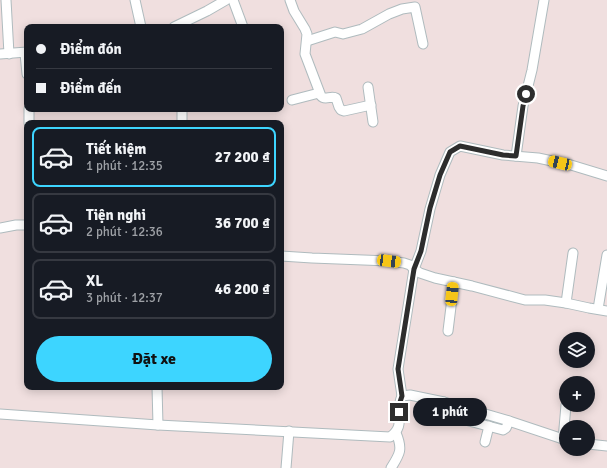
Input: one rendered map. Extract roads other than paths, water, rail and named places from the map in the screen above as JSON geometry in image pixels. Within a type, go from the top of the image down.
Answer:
[{"type":"street","points":[[6,0],[4,54],[24,52]]},
{"type":"street","points":[[135,0],[140,24]]},
{"type":"street","points":[[182,24],[226,0]]},
{"type":"street","points":[[233,0],[242,24]]},
{"type":"street","points":[[290,0],[298,19],[307,34],[305,54],[319,93],[323,98],[336,98],[339,107],[344,111],[371,105]]},
{"type":"street","points":[[516,156],[523,106],[532,70],[544,0]]},
{"type":"street","points":[[307,41],[335,32],[342,34],[362,29],[389,14],[402,9],[415,7],[423,44]]},
{"type":"street","points":[[368,86],[374,122]]},
{"type":"street","points":[[292,100],[319,93]]},
{"type":"street","points":[[0,414],[158,425],[390,437],[396,433],[399,427],[399,412],[402,396],[398,369],[414,269],[421,251],[430,208],[440,175],[450,152],[460,146],[503,155],[538,158],[571,165],[607,176]]},
{"type":"street","points":[[0,228],[24,224]]},
{"type":"street","points":[[566,303],[573,253]]},
{"type":"street","points":[[284,256],[404,263],[410,265],[420,273],[435,278],[525,300],[545,300],[603,310],[607,255]]},
{"type":"street","points":[[448,331],[454,282]]},
{"type":"street","points":[[157,390],[158,425]]},
{"type":"street","points":[[402,396],[410,395],[444,402],[509,421],[559,438]]},
{"type":"street","points":[[444,402],[441,411],[444,414],[504,430],[509,421]]},
{"type":"street","points":[[485,442],[489,426]]},
{"type":"street","points":[[286,468],[289,431]]},
{"type":"street","points":[[391,468],[398,457],[400,450],[399,440],[396,433]]},
{"type":"street","points":[[595,445],[607,446]]}]
